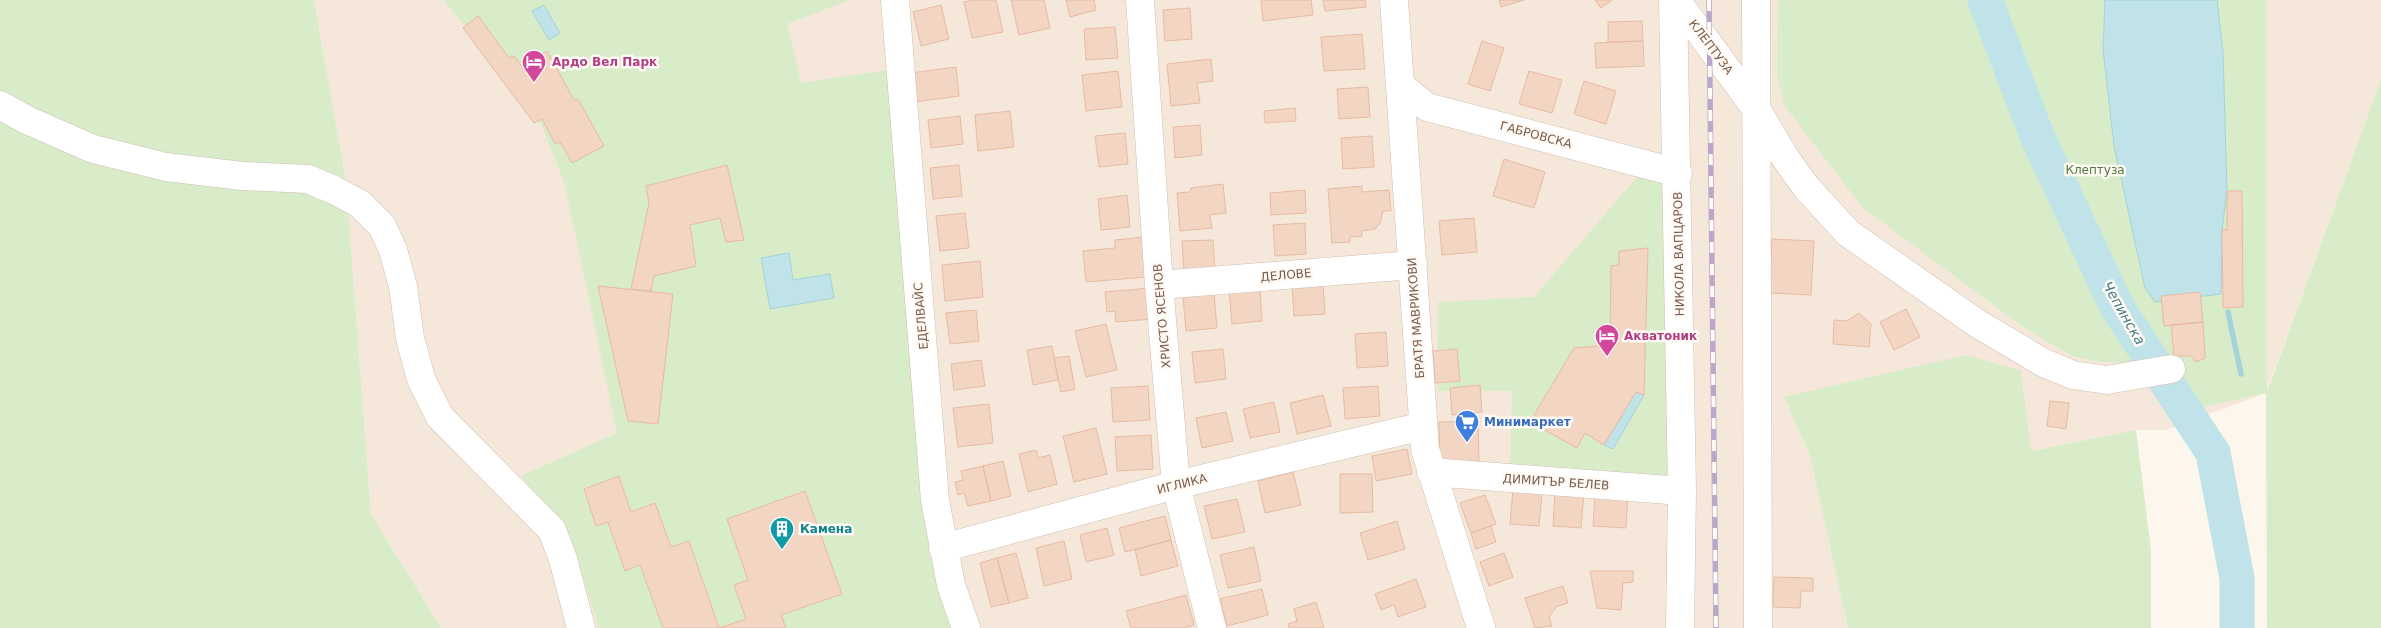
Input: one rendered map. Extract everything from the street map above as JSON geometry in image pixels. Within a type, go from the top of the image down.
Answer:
[{"type":"street","name":"ЕДЕЛВАЙС","points":[[895,0],[935,500],[951,585],[966,628]]},
{"type":"street","name":"ХРИСТО ЯСЕНОВ","points":[[1140,0],[1159,285],[1176,485],[1212,628]]},
{"type":"street","name":"БРАТЯ МАВРИКОВИ","points":[[1394,0],[1422,426],[1431,472],[1480,628]]},
{"type":"street","name":"КЛЕПТУЗА","points":[[1675,0],[1757,110],[1784,156],[1806,187],[1848,233],[1978,324],[2044,363],[2073,375],[2106,380],[2169,370]]},
{"type":"street","name":"НИКОЛА ВАПЦАРОВ","points":[[1675,0],[1682,491],[1680,628]]},
{"type":"street","points":[[1756,0],[1758,628]]},
{"type":"street","name":"ГАБРОВСКА","points":[[1400,85],[1427,107],[1678,173]]},
{"type":"street","points":[[0,105],[27,120],[93,149],[166,168],[242,176],[308,179],[360,204],[382,226],[393,250],[403,286],[410,338],[421,379],[440,417],[552,530],[563,559],[581,628]]},
{"type":"street","name":"ДЕЛОВЕ","points":[[1159,285],[1412,265]]},
{"type":"street","name":"ИГЛИКА","points":[[943,548],[1176,485],[1422,426]]},
{"type":"street","name":"ДИМИТЪР БЕЛЕВ","points":[[1431,472],[1682,491]]},
{"type":"shaded area","points":[[314,0],[2381,0],[2381,79],[2266,393],[2166,430],[2136,430],[2030,451],[2021,371],[1784,397],[1810,456],[1848,628],[441,628],[371,514],[346,182]]},
{"type":"green space","points":[[0,0],[314,0],[346,182],[371,514],[441,628],[0,628]]},
{"type":"green space","points":[[444,0],[849,0],[787,24],[801,83],[894,69],[960,628],[599,628],[570,535],[521,476],[617,433],[565,185],[542,126]]},
{"type":"green space","name":"Клептуза","points":[[1778,0],[2266,0],[2267,392],[2381,79],[2381,628],[2267,628],[2266,393],[2203,407],[2119,362],[2098,362],[2072,356],[2027,330],[1862,207],[1784,105],[1777,75]]},
{"type":"green space","points":[[1643,170],[1669,183],[1670,480],[1510,471],[1512,391],[1438,391],[1438,302],[1534,297]]},
{"type":"green space","points":[[1966,355],[2021,371],[2031,451],[2136,430],[2151,551],[2151,628],[1848,628],[1810,456],[1784,397]]},
{"type":"water","name":"Клептуза","points":[[2105,0],[2217,0],[2223,52],[2227,191],[2222,230],[2221,294],[2155,302],[2145,288],[2114,146],[2103,49]]},
{"type":"water","points":[[544,5],[560,33],[549,40],[532,11]]},
{"type":"water","points":[[789,253],[793,280],[830,274],[834,298],[770,309],[761,258]]},
{"type":"water","points":[[1636,392],[1644,395],[1613,449],[1604,445]]},
{"type":"building","points":[[996,0],[1003,32],[972,38],[964,2]]},
{"type":"building","points":[[1011,0],[1044,0],[1050,28],[1019,35]]},
{"type":"building","points":[[1066,0],[1094,0],[1096,10],[1070,17]]},
{"type":"building","points":[[1261,0],[1311,0],[1313,15],[1263,21]]},
{"type":"building","points":[[1323,0],[1365,0],[1366,7],[1325,11]]},
{"type":"building","points":[[1499,0],[1524,0],[1501,7]]},
{"type":"building","points":[[1595,0],[1612,0],[1601,8]]},
{"type":"building","points":[[941,5],[949,39],[921,46],[913,12]]},
{"type":"building","points":[[1190,8],[1192,39],[1165,41],[1163,10]]},
{"type":"building","name":"Ардо Вел Парк","points":[[478,16],[509,58],[514,56],[522,67],[547,51],[574,100],[578,99],[604,146],[572,163],[560,142],[555,144],[542,119],[534,123],[463,28]]},
{"type":"building","points":[[1642,21],[1643,41],[1608,42],[1608,22]]},
{"type":"building","points":[[1115,27],[1118,58],[1086,60],[1084,29]]},
{"type":"building","points":[[1362,34],[1365,69],[1324,71],[1321,37]]},
{"type":"building","points":[[1482,41],[1504,48],[1490,91],[1468,84]]},
{"type":"building","points":[[1643,41],[1644,66],[1596,68],[1595,43]]},
{"type":"building","points":[[1211,59],[1213,81],[1197,83],[1200,103],[1171,106],[1167,64]]},
{"type":"building","points":[[956,67],[959,96],[915,102],[911,73]]},
{"type":"building","points":[[1118,71],[1122,107],[1086,111],[1082,75]]},
{"type":"building","points":[[1529,71],[1562,80],[1552,113],[1519,104]]},
{"type":"building","points":[[1584,81],[1616,91],[1606,124],[1574,114]]},
{"type":"building","points":[[1368,87],[1370,117],[1339,119],[1337,89]]},
{"type":"building","points":[[1295,108],[1296,121],[1265,123],[1264,111]]},
{"type":"building","points":[[1010,111],[1014,147],[978,151],[975,115]]},
{"type":"building","points":[[960,116],[963,144],[931,148],[928,120]]},
{"type":"building","points":[[1200,125],[1202,155],[1175,158],[1173,127]]},
{"type":"building","points":[[1125,133],[1128,164],[1099,167],[1095,136]]},
{"type":"building","points":[[1372,136],[1374,167],[1343,169],[1341,138]]},
{"type":"building","points":[[1504,159],[1545,172],[1534,208],[1493,196]]},
{"type":"building","points":[[727,165],[744,240],[726,242],[720,218],[690,225],[696,266],[654,276],[651,291],[631,289],[649,203],[646,186]]},
{"type":"building","points":[[959,165],[962,196],[933,199],[930,168]]},
{"type":"building","points":[[1223,184],[1226,213],[1210,215],[1212,228],[1180,231],[1177,193],[1190,192],[1191,188]]},
{"type":"building","points":[[1362,186],[1362,192],[1389,190],[1391,211],[1383,211],[1380,223],[1375,229],[1362,231],[1362,236],[1350,237],[1350,242],[1332,243],[1328,189]]},
{"type":"building","points":[[1305,190],[1306,213],[1271,215],[1270,193]]},
{"type":"building","points":[[2227,191],[2242,191],[2243,307],[2223,308],[2222,230],[2227,230]]},
{"type":"building","points":[[1127,195],[1130,227],[1101,230],[1098,199]]},
{"type":"building","points":[[965,213],[969,248],[940,251],[936,216]]},
{"type":"building","points":[[1474,218],[1477,252],[1442,255],[1439,221]]},
{"type":"building","points":[[1305,223],[1306,254],[1275,256],[1273,225]]},
{"type":"building","points":[[1144,237],[1147,277],[1086,282],[1083,251],[1115,248],[1115,240]]},
{"type":"building","points":[[1772,239],[1814,241],[1811,295],[1769,293]]},
{"type":"building","points":[[1213,240],[1215,270],[1184,272],[1182,241]]},
{"type":"building","name":"Акватоник","points":[[1648,248],[1644,395],[1636,392],[1604,445],[1585,433],[1577,448],[1530,422],[1574,348],[1610,345],[1611,266],[1619,265],[1619,251]]},
{"type":"building","points":[[980,261],[983,297],[945,301],[942,265]]},
{"type":"building","points":[[1323,283],[1325,314],[1294,316],[1292,285]]},
{"type":"building","points":[[598,286],[673,294],[658,424],[628,421]]},
{"type":"building","points":[[1260,287],[1262,321],[1232,324],[1229,290]]},
{"type":"building","points":[[1150,288],[1153,319],[1116,322],[1115,311],[1107,312],[1105,292]]},
{"type":"building","points":[[2200,292],[2203,322],[2164,326],[2161,296]]},
{"type":"building","points":[[1214,294],[1217,328],[1186,331],[1183,297]]},
{"type":"building","points":[[1906,309],[1920,337],[1894,350],[1880,322]]},
{"type":"building","points":[[976,310],[979,341],[950,344],[946,313]]},
{"type":"building","points":[[1859,313],[1871,324],[1869,347],[1833,344],[1834,320],[1847,321]]},
{"type":"building","points":[[2203,322],[2205,358],[2196,362],[2191,356],[2174,356],[2171,325]]},
{"type":"building","points":[[1106,324],[1117,370],[1086,377],[1075,331]]},
{"type":"building","points":[[1386,332],[1388,366],[1357,368],[1355,334]]},
{"type":"building","points":[[1052,346],[1058,380],[1033,385],[1027,350]]},
{"type":"building","points":[[1223,349],[1226,379],[1195,383],[1192,352]]},
{"type":"building","points":[[1457,349],[1460,381],[1435,383],[1433,351]]},
{"type":"building","points":[[1069,356],[1075,389],[1061,392],[1054,358]]},
{"type":"building","points":[[981,360],[985,386],[954,390],[951,364]]},
{"type":"building","points":[[1480,385],[1482,412],[1452,415],[1450,388]]},
{"type":"building","points":[[1148,386],[1150,420],[1113,422],[1111,388]]},
{"type":"building","points":[[1378,386],[1380,416],[1345,419],[1343,388]]},
{"type":"building","points":[[1323,395],[1331,426],[1297,434],[1290,403]]},
{"type":"building","points":[[2050,401],[2069,403],[2066,429],[2047,426]]},
{"type":"building","points":[[1274,402],[1280,432],[1250,438],[1243,409]]},
{"type":"building","points":[[989,404],[993,443],[958,447],[953,408]]},
{"type":"building","points":[[1226,412],[1233,441],[1202,448],[1196,418]]},
{"type":"building","points":[[1478,421],[1479,461],[1440,462],[1439,422]]},
{"type":"building","points":[[1096,428],[1107,474],[1074,482],[1063,436]]},
{"type":"building","points":[[1151,435],[1153,469],[1117,471],[1115,437]]},
{"type":"building","points":[[1407,449],[1412,474],[1376,481],[1372,456]]},
{"type":"building","points":[[1036,450],[1038,458],[1050,455],[1057,484],[1028,492],[1019,454]]},
{"type":"building","points":[[1003,461],[1011,496],[991,501],[983,466]]},
{"type":"building","points":[[983,466],[991,501],[968,506],[964,493],[958,495],[955,482],[963,480],[961,471]]},
{"type":"building","points":[[1293,472],[1301,505],[1265,513],[1258,481]]},
{"type":"building","points":[[1340,474],[1372,474],[1373,512],[1340,513]]},
{"type":"building","points":[[619,476],[631,512],[655,503],[671,547],[689,541],[719,628],[663,628],[640,565],[625,571],[608,522],[596,526],[584,489]]},
{"type":"building","points":[[1513,490],[1542,493],[1539,526],[1510,524]]},
{"type":"building","name":"Камена","points":[[805,491],[842,594],[781,615],[786,628],[719,628],[746,619],[734,585],[748,580],[727,519]]},
{"type":"building","points":[[1555,492],[1584,494],[1581,528],[1553,526]]},
{"type":"building","points":[[1595,494],[1628,495],[1626,528],[1593,526]]},
{"type":"building","points":[[1485,495],[1496,524],[1471,533],[1460,503]]},
{"type":"building","points":[[1237,499],[1245,532],[1212,539],[1204,506]]},
{"type":"building","points":[[1165,516],[1171,540],[1125,552],[1119,528]]},
{"type":"building","points":[[1397,521],[1405,549],[1368,560],[1360,533]]},
{"type":"building","points":[[1491,526],[1496,542],[1476,549],[1471,533]]},
{"type":"building","points":[[1107,528],[1114,555],[1086,562],[1080,535]]},
{"type":"building","points":[[1171,540],[1178,566],[1141,576],[1135,550]]},
{"type":"building","points":[[1064,541],[1072,579],[1044,586],[1036,548]]},
{"type":"building","points":[[1254,547],[1261,581],[1228,588],[1220,555]]},
{"type":"building","points":[[1016,553],[1028,598],[1009,603],[997,558]]},
{"type":"building","points":[[1504,553],[1513,577],[1489,586],[1480,562]]},
{"type":"building","points":[[997,558],[1009,603],[991,607],[980,563]]},
{"type":"building","points":[[1590,571],[1633,571],[1633,582],[1623,583],[1621,610],[1597,608]]},
{"type":"building","points":[[1774,577],[1813,578],[1813,591],[1801,591],[1800,608],[1773,607]]},
{"type":"building","points":[[1416,579],[1426,607],[1398,617],[1394,605],[1381,610],[1375,594]]},
{"type":"building","points":[[1563,586],[1568,603],[1556,607],[1549,617],[1552,626],[1535,628],[1525,598]]},
{"type":"building","points":[[1262,589],[1268,615],[1227,626],[1220,599]]},
{"type":"building","points":[[1186,595],[1194,625],[1184,628],[1131,628],[1126,611]]},
{"type":"building","points":[[1316,602],[1324,628],[1289,628],[1288,624],[1297,621],[1294,609]]},
{"type":"waterway","name":"Чепинска","points":[[1985,0],[2037,136],[2117,307],[2213,453],[2237,578],[2237,628]]},
{"type":"waterway","points":[[2228,312],[2241,374]]},
{"type":"railway","points":[[1709,0],[1716,628]]},
{"type":"place","name":"Ардо Вел Парк","points":[[534,83]]},
{"type":"place","name":"Акватоник","points":[[1607,357]]},
{"type":"place","name":"Минимаркет","points":[[1467,443]]},
{"type":"place","name":"Камена","points":[[782,550]]}]
